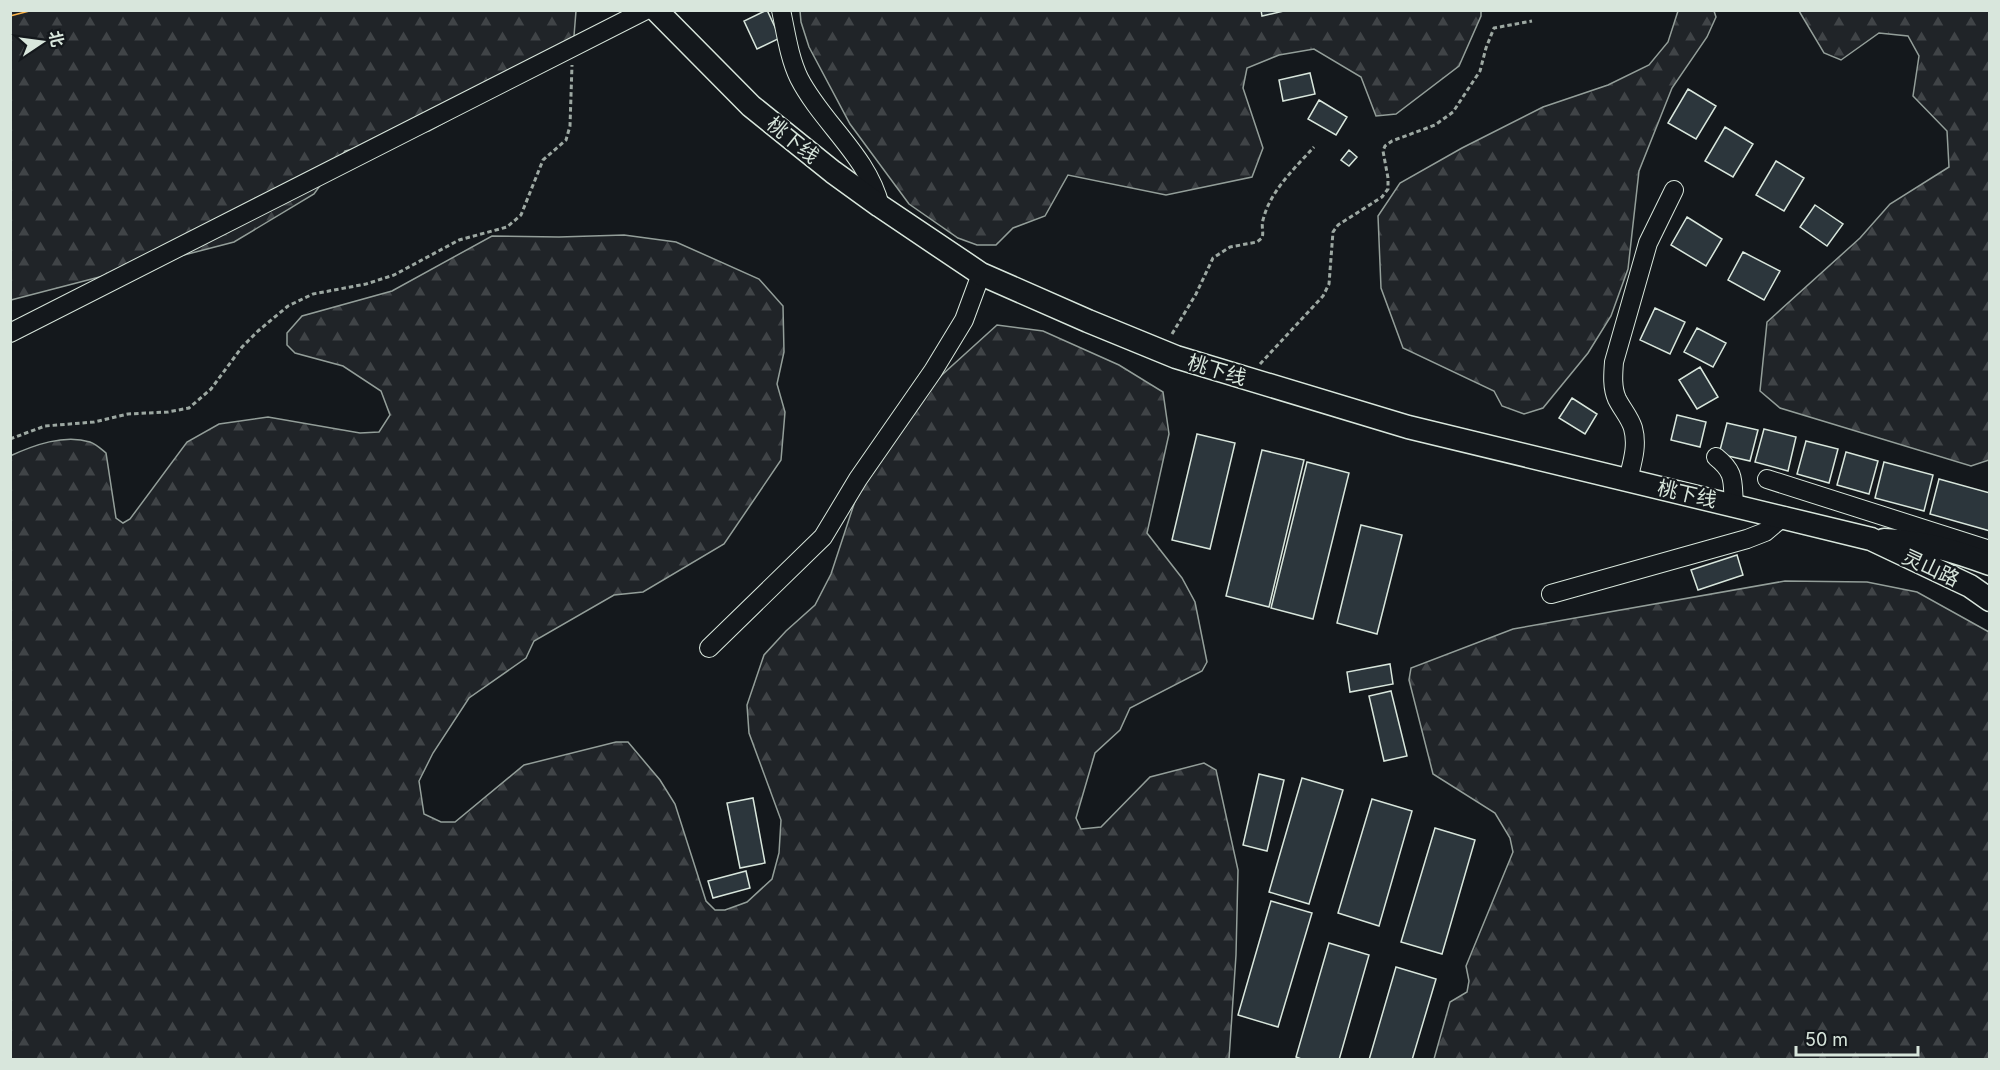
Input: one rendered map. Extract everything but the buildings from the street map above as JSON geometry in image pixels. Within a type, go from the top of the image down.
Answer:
[{"type":"main road","name":"桃下线","points":[[656,10],[751,106],[833,172],[880,206],[981,274],[1088,321],[1162,351],[1408,427],[1784,516],[1871,539]]},
{"type":"main road","points":[[1871,539],[1909,541],[1948,549],[1989,564]]},
{"type":"main road","name":"灵山路","points":[[1871,539],[1970,586],[1989,600]]},
{"type":"street","points":[[10,333],[645,10]]},
{"type":"street","points":[[781,10],[791,56],[799,78],[872,181],[880,206]]},
{"type":"street","points":[[1628,480],[1634,454],[1633,427],[1616,398],[1613,383],[1614,362],[1648,243],[1674,190]]},
{"type":"street","points":[[709,648],[823,537],[858,479],[933,371],[964,320],[981,274]]},
{"type":"street","points":[[1716,457],[1728,466],[1732,473],[1734,505]]},
{"type":"street","points":[[1767,479],[1989,550]]},
{"type":"street","points":[[1551,594],[1748,539],[1765,532],[1784,516]]},
{"type":"path","points":[[1246,378],[1323,296],[1329,284],[1333,231],[1338,225],[1382,197],[1388,189],[1383,151],[1385,146],[1392,141],[1435,125],[1454,112],[1480,71],[1494,28],[1532,21]]},
{"type":"path","points":[[10,439],[45,426],[94,422],[128,414],[168,412],[189,408],[211,389],[242,347],[288,306],[313,294],[366,284],[394,275],[459,240],[507,226],[521,215],[543,160],[566,140],[570,126],[572,62]]},
{"type":"path","points":[[1162,351],[1196,294],[1213,258],[1230,248],[1257,242],[1262,238],[1261,226],[1266,208],[1285,180],[1314,147]]},
{"type":"green space","points":[[11,11],[576,11],[574,36],[549,65],[429,131],[345,151],[314,194],[234,242],[11,300]]},
{"type":"green space","points":[[800,11],[1481,11],[1481,16],[1459,66],[1396,114],[1376,116],[1361,77],[1314,49],[1279,55],[1247,68],[1243,88],[1263,148],[1252,177],[1166,195],[1068,175],[1045,216],[1013,228],[996,245],[977,245],[958,238],[909,204],[850,124],[809,47]]},
{"type":"green space","points":[[1678,11],[1714,11],[1716,17],[1707,37],[1672,88],[1639,171],[1628,269],[1611,316],[1588,353],[1543,408],[1524,414],[1502,406],[1494,391],[1403,348],[1381,288],[1378,216],[1400,183],[1462,148],[1543,107],[1608,85],[1649,65],[1668,42]]},
{"type":"green space","points":[[1799,11],[1989,11],[1989,460],[1971,466],[1780,408],[1760,391],[1767,322],[1860,238],[1890,204],[1949,167],[1947,131],[1913,96],[1919,56],[1908,36],[1879,33],[1841,60],[1824,53]]},
{"type":"green space","points":[[624,235],[676,242],[759,279],[783,306],[784,352],[777,384],[785,412],[781,460],[724,544],[643,592],[614,595],[534,641],[526,658],[469,698],[433,753],[419,781],[424,814],[441,822],[455,822],[524,765],[616,742],[628,742],[660,780],[675,804],[706,901],[715,910],[725,910],[747,902],[772,879],[779,853],[781,820],[749,733],[747,705],[764,655],[815,605],[831,574],[857,495],[933,383],[997,325],[1043,331],[1119,365],[1163,392],[1169,434],[1147,533],[1182,578],[1195,602],[1207,662],[1202,671],[1130,708],[1120,730],[1095,753],[1076,818],[1081,829],[1101,827],[1150,777],[1204,763],[1216,770],[1238,870],[1236,955],[1229,1059],[11,1059],[10,456],[29,448],[60,440],[80,440],[94,444],[106,453],[116,518],[123,523],[130,519],[187,442],[219,424],[268,417],[360,433],[379,432],[390,415],[381,391],[343,366],[295,353],[287,345],[287,333],[302,316],[392,291],[492,236]]},
{"type":"green space","points":[[1785,581],[1867,582],[1917,592],[1989,632],[1989,1059],[1434,1059],[1450,1002],[1467,992],[1469,981],[1466,966],[1513,852],[1510,838],[1495,813],[1433,774],[1409,680],[1411,668],[1513,629]]},
{"type":"power","points":[[10,16],[33,10]]}]
